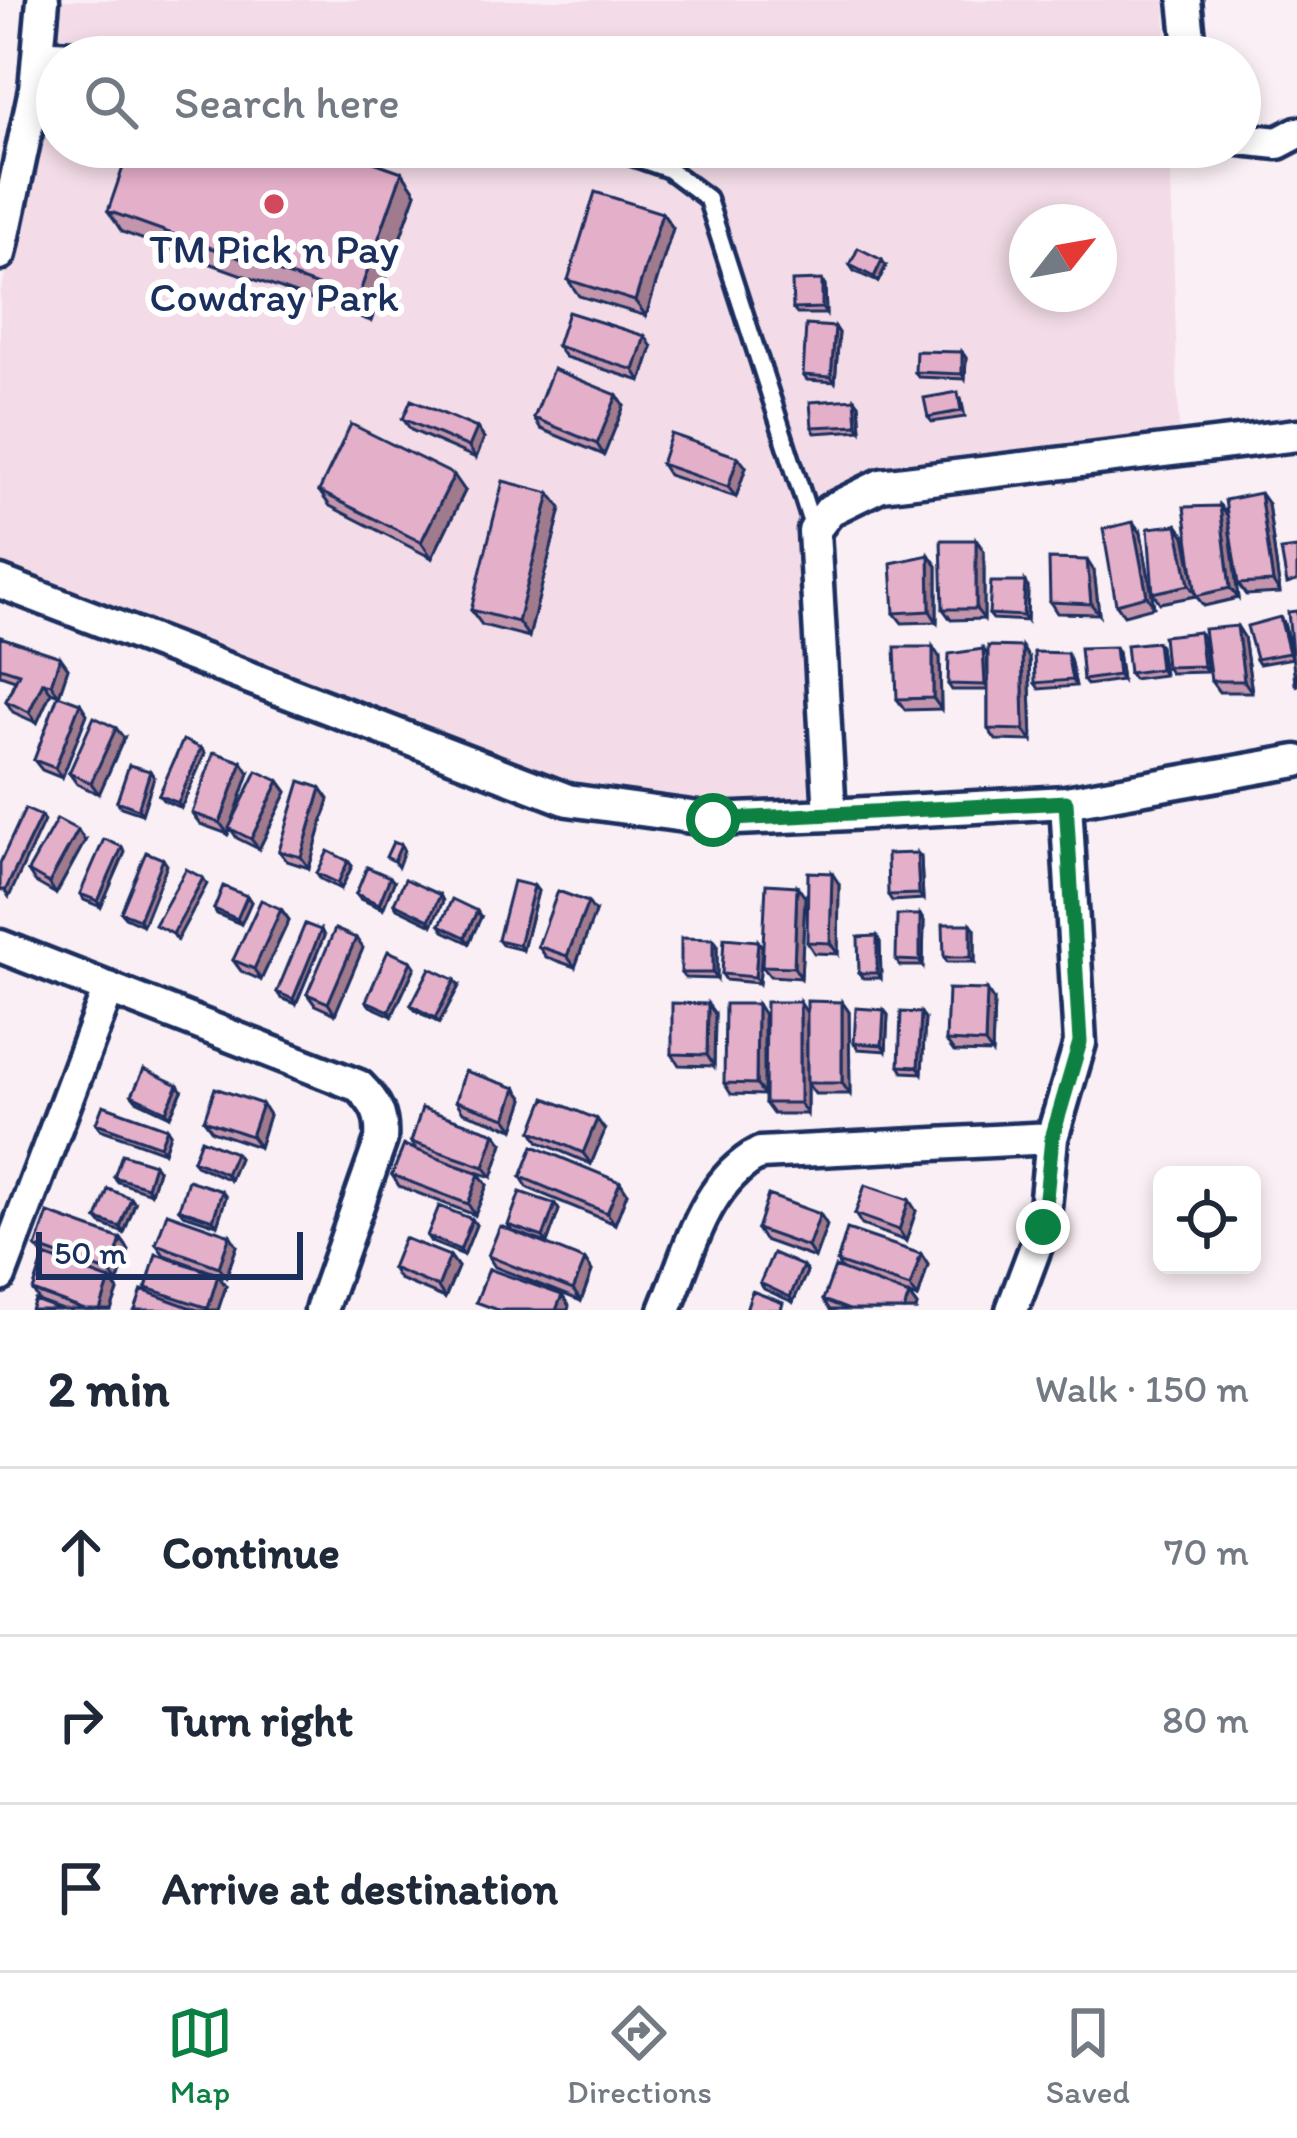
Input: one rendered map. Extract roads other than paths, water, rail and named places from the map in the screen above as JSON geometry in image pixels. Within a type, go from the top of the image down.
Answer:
[{"type":"street","points":[[40,36],[43,0]]},
{"type":"street","points":[[1185,0],[1189,36]]},
{"type":"street","points":[[0,254],[17,186],[36,67]]},
{"type":"street","points":[[1261,141],[1278,142],[1297,133]]},
{"type":"street","points":[[830,815],[814,531],[841,502],[881,485],[1297,435]]},
{"type":"street","points":[[0,582],[568,800],[713,820],[830,815],[1066,802],[1297,761]]},
{"type":"street","points":[[1012,1310],[1043,1227],[1052,1138],[1080,1042],[1066,802]]},
{"type":"street","points":[[0,946],[359,1086],[375,1102],[382,1121],[381,1140],[330,1307]]},
{"type":"street","points":[[0,1276],[109,988]]},
{"type":"street","points":[[665,1310],[713,1195],[731,1168],[760,1153],[1052,1138]]},
{"type":"lane","points":[[665,168],[707,198],[814,531]]},
{"type":"place","name":"TM Pick n Pay Cowdray Park","points":[[274,204]]}]
